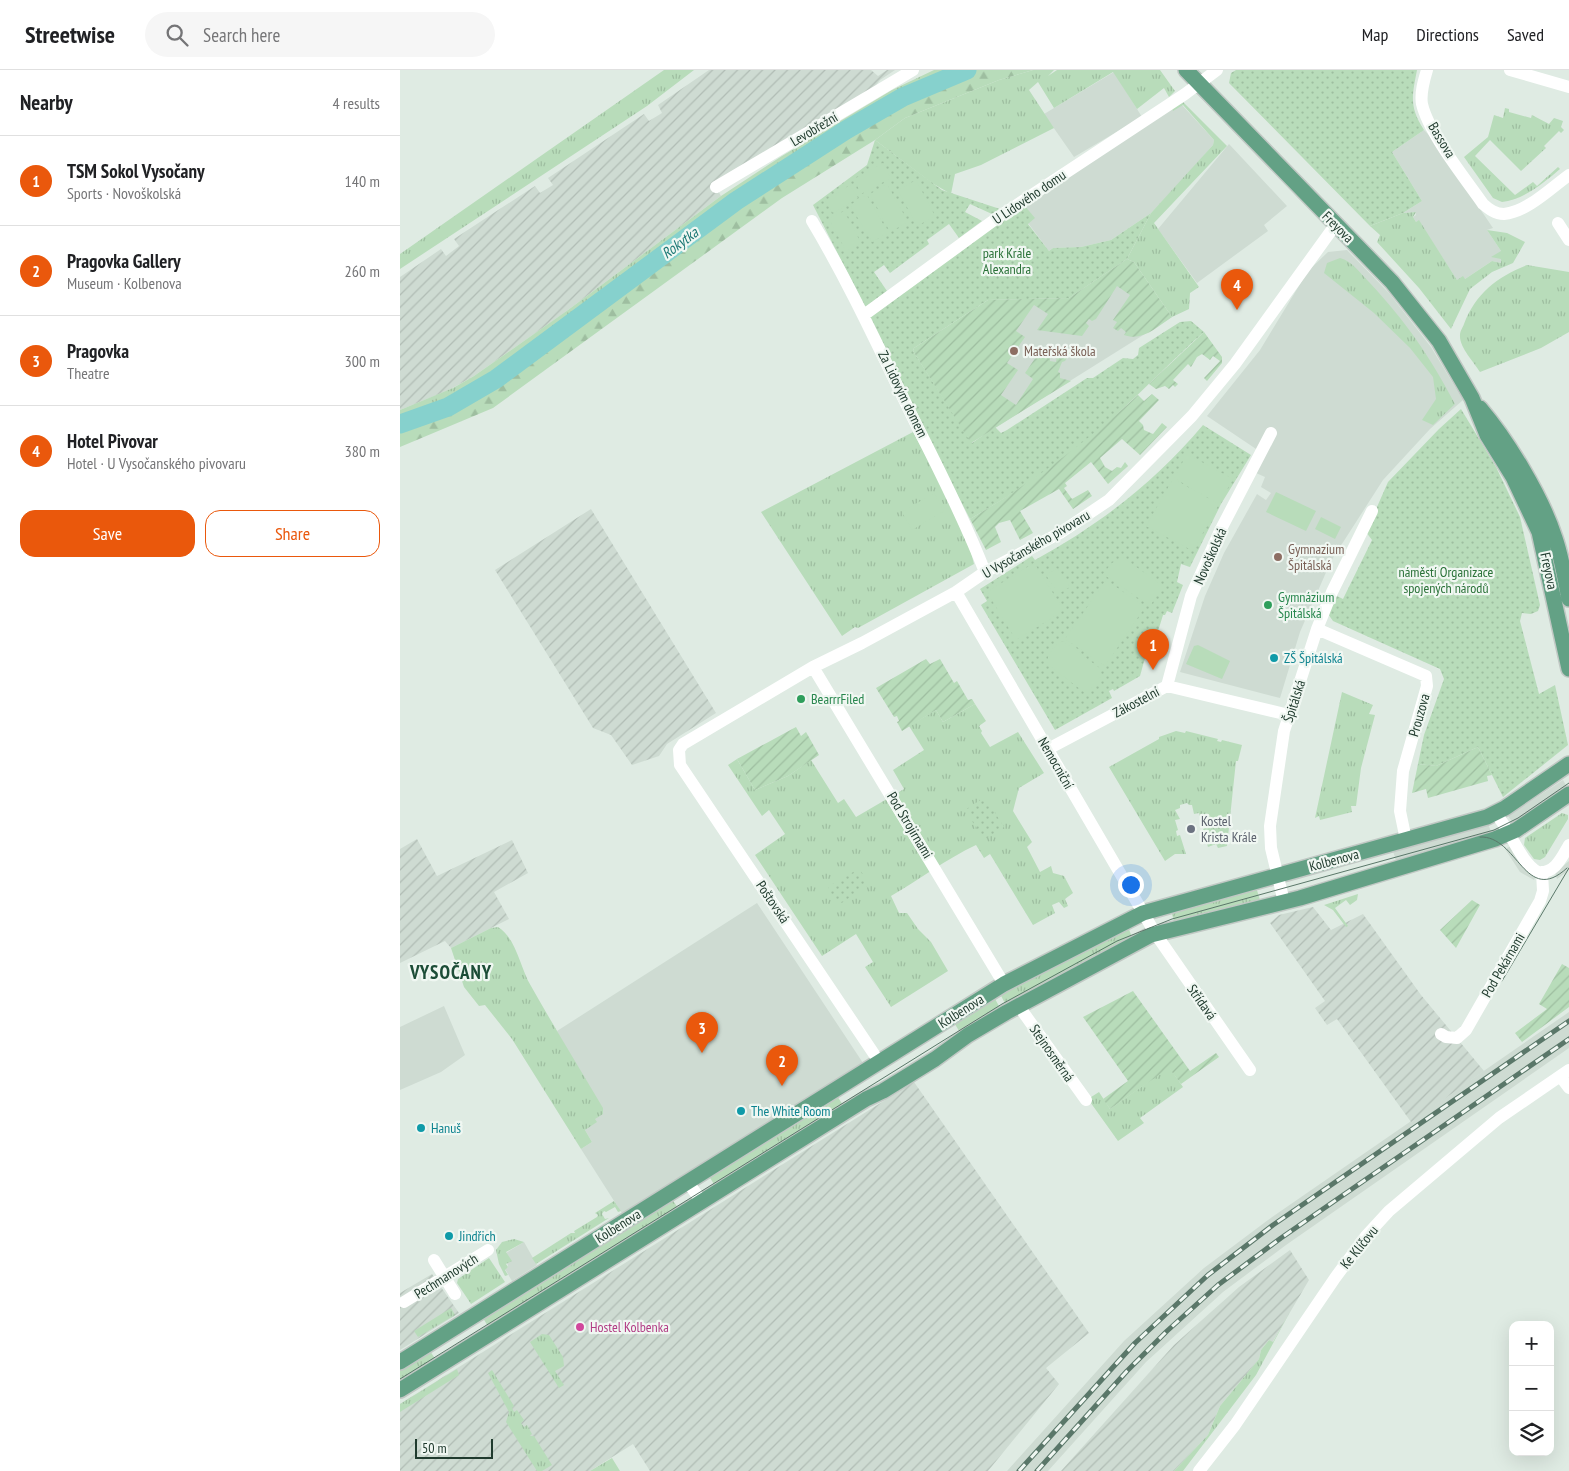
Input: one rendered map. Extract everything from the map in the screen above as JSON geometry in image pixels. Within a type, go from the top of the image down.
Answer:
[{"type":"main road","name":"Freyova","points":[[1186,70],[1336,224],[1416,310],[1439,341],[1472,398],[1500,434],[1543,512],[1559,550],[1569,599]]},
{"type":"main road","name":"Freyova","points":[[1472,398],[1487,435],[1513,476],[1539,532],[1569,669]]},
{"type":"main road","name":"Kolbenova","points":[[400,1362],[1004,984],[1143,913],[1406,840],[1495,813],[1569,764]]},
{"type":"main road","name":"Kolbenova","points":[[400,1390],[866,1099],[884,1091],[1018,1005],[1155,933],[1284,902],[1510,833],[1569,794]]},
{"type":"street","name":"Levobřežní","points":[[716,187],[913,70]]},
{"type":"street","name":"U Lidového domu","points":[[864,315],[997,218],[1199,84],[1217,70]]},
{"type":"street","name":"Bassova","points":[[1427,70],[1423,84],[1422,104],[1433,128],[1483,204],[1493,212],[1504,214],[1521,209],[1569,174]]},
{"type":"street","points":[[1510,70],[1569,87]]},
{"type":"street","name":"Za Lidovým domem","points":[[812,220],[864,315],[953,494],[985,572]]},
{"type":"street","points":[[1558,223],[1569,240]]},
{"type":"street","name":"U Vysočanského pivovaru","points":[[679,750],[683,744],[813,668],[956,592],[985,572],[1079,521],[1109,500],[1138,473],[1236,364],[1336,224]]},
{"type":"street","name":"Novoškolská","points":[[1167,686],[1191,596],[1220,531],[1271,433]]},
{"type":"street","name":"Špitálská","points":[[1284,902],[1272,848],[1270,826],[1274,782],[1289,714],[1317,629],[1332,592],[1372,511]]},
{"type":"street","name":"Nemocniční","points":[[956,592],[1155,933]]},
{"type":"street","name":"Prouzova","points":[[1317,629],[1426,676],[1427,686],[1403,771],[1400,811],[1406,840]]},
{"type":"street","name":"Pod Strojírnami","points":[[813,668],[1004,984]]},
{"type":"street","name":"Zákostelní","points":[[1048,749],[1167,686],[1289,714]]},
{"type":"street","name":"Poštovská","points":[[679,750],[680,765],[874,1054]]},
{"type":"street","points":[[1495,813],[1534,870],[1542,872],[1555,867],[1569,845]]},
{"type":"street","name":"Pod Pekárnami","points":[[1441,1034],[1446,1037],[1457,1038],[1466,1030],[1540,901],[1543,891],[1542,872]]},
{"type":"street","name":"Střídavá","points":[[1155,933],[1250,1070]]},
{"type":"street","name":"Stejnosměrná","points":[[1018,1005],[1086,1100]]},
{"type":"street","points":[[1565,1073],[1569,1088]]},
{"type":"street","name":"Ke Klíčovu","points":[[1204,1469],[1236,1425],[1328,1288],[1384,1218],[1499,1118],[1565,1073]]},
{"type":"street","points":[[688,1182],[701,1201]]},
{"type":"street","name":"Pechmanových","points":[[404,1302],[488,1250]]},
{"type":"street","points":[[434,1260],[455,1294]]},
{"type":"shaded area","points":[[709,70],[871,70],[878,76],[887,70],[895,70],[880,80],[874,88],[714,184],[721,196],[564,313],[474,376],[449,390],[400,410],[400,277],[441,249],[446,256],[459,246],[454,239],[535,186],[540,193],[553,185],[548,178],[644,114],[649,121],[662,113],[658,105]]},
{"type":"shaded area","points":[[1114,72],[1142,117],[1074,157],[1044,114]]},
{"type":"shaded area","points":[[1182,105],[1214,140],[1213,145],[1185,177],[1151,213],[1111,240],[1081,247],[1053,248],[1049,251],[1028,223],[1024,205],[1172,108]]},
{"type":"shaded area","points":[[1424,130],[1431,137],[1493,228],[1487,230],[1501,251],[1501,263],[1492,261],[1465,279],[1457,280],[1419,221],[1416,222],[1413,217],[1416,215],[1415,212],[1403,213],[1422,201],[1392,152]]},
{"type":"shaded area","points":[[1229,144],[1287,206],[1264,225],[1268,231],[1197,283],[1158,229]]},
{"type":"shaded area","points":[[1347,250],[1389,293],[1431,347],[1463,400],[1430,429],[1383,480],[1331,561],[1300,632],[1280,698],[1180,672],[1205,596],[1224,553],[1257,494],[1266,500],[1271,493],[1261,487],[1265,477],[1256,473],[1265,455],[1207,416],[1260,350],[1308,271],[1328,252]]},
{"type":"shaded area","name":"Mateřská škola","points":[[1127,259],[1172,317],[971,443],[988,300],[1069,298]]},
{"type":"shaded area","points":[[591,509],[716,713],[667,744],[659,756],[632,765],[611,735],[593,728],[495,570]]},
{"type":"shaded area","points":[[1563,780],[1567,787],[1513,823],[1508,816]]},
{"type":"shaded area","points":[[1488,824],[1492,834],[1396,861],[1393,851]]},
{"type":"shaded area","points":[[417,839],[437,876],[512,840],[528,873],[494,892],[509,919],[451,948],[445,941],[400,963],[400,849]]},
{"type":"shaded area","points":[[1511,846],[1536,875],[1534,880],[1520,872],[1505,849]]},
{"type":"shaded area","points":[[1569,861],[1569,870],[1557,879],[1555,873]]},
{"type":"shaded area","points":[[757,903],[863,1063],[623,1215],[581,1149],[592,1142],[585,1130],[595,1119],[557,1031]]},
{"type":"shaded area","points":[[1313,907],[1331,930],[1363,914],[1421,995],[1484,1071],[1411,1122],[1337,1019],[1327,1025],[1315,1008],[1325,1001],[1270,923],[1279,915]]},
{"type":"shaded area","points":[[444,1006],[465,1055],[441,1072],[400,1090],[400,1027]]},
{"type":"shaded area","points":[[1569,1012],[1569,1048],[1286,1245],[1223,1292],[1146,1362],[1048,1471],[1007,1471],[1124,1341],[1204,1268],[1268,1220]]},
{"type":"shaded area","points":[[914,1082],[1089,1333],[1046,1368],[1059,1384],[988,1471],[650,1471],[633,1444],[590,1471],[400,1471],[400,1404]]},
{"type":"shaded area","points":[[524,1242],[537,1265],[512,1281],[505,1269],[508,1267],[506,1253]]},
{"type":"shaded area","points":[[1290,1250],[1309,1280],[1272,1343],[1269,1340],[1261,1350],[1259,1359],[1220,1406],[1208,1435],[1174,1471],[1061,1471],[1174,1345],[1239,1287]]},
{"type":"shaded area","points":[[432,1274],[459,1313],[400,1350],[400,1293]]},
{"type":"green space","points":[[664,70],[694,70],[647,106],[400,269],[400,254]]},
{"type":"green space","points":[[934,70],[951,70],[893,94],[754,185],[542,338],[473,385],[436,407],[400,419],[400,410],[453,388],[474,376],[568,310],[721,196],[782,156],[892,90]]},
{"type":"green space","points":[[951,70],[1033,70],[999,80],[905,118],[875,140],[782,198],[493,408],[400,447],[400,419],[436,407],[473,385],[542,338],[754,185],[893,94]]},
{"type":"green space","points":[[1033,70],[1054,70],[1048,76],[1057,70],[1160,70],[1175,91],[1169,97],[1164,88],[1137,109],[1113,72],[1054,108],[1038,82],[1029,90],[1054,128],[981,165],[955,174],[951,194],[932,183],[875,140],[905,118],[999,80]]},
{"type":"green space","points":[[1236,70],[1417,70],[1413,101],[1416,115],[1424,130],[1392,152],[1422,201],[1403,213],[1370,226],[1229,83],[1231,73]]},
{"type":"green space","points":[[1183,102],[1227,146],[1154,223],[1199,287],[1190,293],[1189,309],[1172,317],[1134,262],[1127,259],[1151,213],[1213,145],[1214,140],[1183,105],[1173,111],[1172,108]]},
{"type":"green space","points":[[1505,108],[1509,109],[1509,112],[1531,118],[1532,115],[1549,124],[1554,118],[1563,121],[1561,127],[1564,130],[1561,133],[1559,131],[1544,146],[1546,148],[1521,171],[1490,140],[1475,156],[1515,195],[1533,182],[1537,186],[1558,167],[1560,169],[1541,185],[1526,194],[1510,201],[1502,202],[1493,198],[1464,157],[1488,137],[1494,115],[1503,118]]},
{"type":"green space","points":[[875,140],[942,190],[1000,209],[992,214],[970,204],[965,212],[982,221],[959,238],[949,224],[927,240],[929,244],[890,273],[884,265],[874,272],[887,291],[865,307],[813,205],[867,165]]},
{"type":"green space","points":[[883,163],[891,178],[861,194],[854,179]]},
{"type":"green space","points":[[916,180],[935,216],[917,226],[898,190]]},
{"type":"green space","points":[[887,184],[908,222],[890,232],[870,194]]},
{"type":"green space","points":[[850,185],[858,198],[833,213],[825,201]]},
{"type":"green space","points":[[867,195],[888,233],[872,242],[850,205]]},
{"type":"green space","name":"park Krále Alexandra","points":[[1024,205],[1035,218],[1028,224],[1049,251],[1053,248],[1081,247],[1111,240],[1151,213],[1127,259],[1069,298],[988,300],[914,348],[913,351],[972,443],[995,427],[1001,433],[1007,430],[1087,378],[1093,378],[1123,358],[1133,359],[1138,355],[1139,348],[1180,322],[1191,321],[1204,332],[1113,418],[1079,446],[1026,484],[970,519],[918,419],[869,318]]},
{"type":"green space","points":[[844,211],[861,243],[846,251],[829,219]]},
{"type":"green space","points":[[1416,212],[1413,217],[1416,222],[1419,220],[1457,280],[1463,276],[1465,279],[1492,261],[1501,263],[1501,259],[1491,257],[1501,251],[1487,230],[1507,233],[1525,242],[1513,263],[1492,272],[1470,289],[1451,329],[1419,288],[1377,242],[1380,235],[1370,226],[1403,213]]},
{"type":"green space","points":[[1340,258],[1356,268],[1395,311],[1445,386],[1455,404],[1433,425],[1422,420],[1436,399],[1433,377],[1410,348],[1374,313],[1324,273],[1327,263]]},
{"type":"green space","name":"Mateřská škola","points":[[1127,259],[1134,262],[1172,317],[1143,335],[1131,337],[1124,335],[1126,332],[1121,328],[1118,331],[1113,328],[1117,322],[1113,320],[1130,295],[1117,286],[1096,319],[1092,321],[1089,319],[1086,323],[1089,326],[1082,336],[1037,330],[1048,314],[1034,305],[1016,331],[1025,337],[1007,363],[1018,370],[1001,395],[1016,405],[1033,379],[1025,373],[1036,357],[1050,358],[1050,361],[1056,362],[1058,349],[1072,351],[1065,361],[1062,362],[1058,372],[1060,373],[1060,378],[1071,381],[971,443],[913,351],[914,348],[988,300],[1069,298]]},
{"type":"green space","points":[[1527,265],[1569,272],[1569,332],[1541,348],[1480,372],[1460,340],[1462,329],[1469,313],[1474,304],[1489,287],[1516,269]]},
{"type":"green space","points":[[1204,332],[1222,357],[1222,363],[1207,381],[1204,378],[1220,361],[1213,356],[1210,360],[1202,354],[1197,357],[1191,367],[1188,364],[1173,380],[1178,384],[1175,387],[1173,385],[1169,389],[1165,386],[1156,389],[1149,384]]},
{"type":"green space","points":[[1152,394],[1159,400],[1139,421],[1143,425],[1144,430],[1153,434],[1162,423],[1167,427],[1140,455],[1122,439],[1100,458],[1105,467],[1112,471],[1117,467],[1121,468],[1125,462],[1128,466],[1108,484],[1091,462],[1065,483],[1067,486],[1064,488],[1072,499],[1088,490],[1092,496],[1073,509],[1059,489],[1020,511],[1033,533],[1020,540],[1010,520],[999,523],[995,527],[1001,542],[986,550],[970,519],[1057,462],[1138,395],[1144,401]]},
{"type":"green space","name":"náměstí Organizace spojených národů","points":[[1461,409],[1496,467],[1520,517],[1540,605],[1538,611],[1531,614],[1522,613],[1520,621],[1539,694],[1555,685],[1568,745],[1503,797],[1478,747],[1436,766],[1418,764],[1424,735],[1444,679],[1440,669],[1333,621],[1328,614],[1335,595],[1343,599],[1372,540],[1366,532],[1388,482]]},
{"type":"green space","points":[[1203,425],[1251,455],[1221,504],[1190,567],[1181,564],[1177,582],[1183,585],[1172,613],[1167,611],[1163,615],[1155,641],[1150,640],[1140,676],[1114,691],[1113,689],[1109,691],[1112,698],[1055,730],[981,605],[987,601],[980,589],[1032,556],[1035,560],[1104,517],[1146,484],[1185,446]]},
{"type":"green space","points":[[913,432],[965,529],[974,564],[858,628],[855,627],[842,636],[761,512]]},
{"type":"green space","points":[[1187,454],[1233,479],[1193,551],[1146,526],[1173,479],[1217,503],[1174,478]]},
{"type":"green space","points":[[1276,492],[1316,511],[1306,531],[1266,512]]},
{"type":"green space","points":[[934,493],[944,511],[912,530],[902,512]]},
{"type":"green space","points":[[1321,517],[1341,527],[1335,539],[1315,529]]},
{"type":"green space","points":[[1122,557],[1159,583],[1159,592],[1150,606],[1103,574],[1112,563]]},
{"type":"green space","points":[[1034,563],[1063,609],[1060,613],[1016,640],[987,592]]},
{"type":"green space","points":[[1057,568],[1070,587],[1058,594],[1046,575]]},
{"type":"green space","points":[[1106,580],[1145,607],[1105,666],[1065,639]]},
{"type":"green space","points":[[1063,641],[1101,669],[1101,676],[1091,689],[1084,692],[1047,664],[1052,650]]},
{"type":"green space","points":[[1198,645],[1230,661],[1222,679],[1186,664],[1194,646]]},
{"type":"green space","points":[[926,659],[930,664],[940,659],[954,683],[957,681],[968,700],[972,699],[975,704],[943,722],[936,710],[902,731],[897,722],[899,721],[897,716],[894,717],[876,688]]},
{"type":"green space","points":[[1342,692],[1373,705],[1369,714],[1375,715],[1361,768],[1356,806],[1351,806],[1352,812],[1320,820],[1319,816],[1315,818]]},
{"type":"green space","points":[[975,704],[986,721],[979,726],[990,747],[1018,732],[1044,773],[1019,788],[1013,811],[1032,842],[1027,847],[1040,872],[1051,866],[1053,873],[1064,876],[1073,893],[1065,899],[1068,906],[1064,908],[1059,902],[1052,905],[1055,913],[1033,925],[990,854],[984,858],[976,845],[943,863],[891,896],[899,913],[907,913],[918,929],[931,942],[948,971],[891,1007],[865,967],[873,962],[856,934],[822,956],[755,855],[785,834],[769,810],[762,816],[728,765],[737,759],[755,790],[788,776],[811,760],[838,803],[844,799],[856,817],[904,789],[893,770],[924,750],[909,726],[936,710],[943,722]]},
{"type":"green space","points":[[796,727],[801,736],[806,732],[819,755],[788,776],[755,790],[737,759]]},
{"type":"green space","points":[[1176,731],[1185,733],[1186,731],[1218,739],[1217,741],[1221,742],[1222,740],[1242,745],[1238,761],[1236,761],[1227,846],[1218,848],[1216,844],[1208,847],[1203,829],[1206,828],[1204,823],[1202,823],[1199,813],[1194,814],[1192,805],[1187,803],[1180,805],[1180,808],[1175,810],[1180,819],[1175,820],[1178,830],[1176,831],[1177,836],[1180,835],[1186,854],[1175,854],[1165,861],[1109,767],[1159,739],[1159,737]]},
{"type":"green space","points":[[1478,747],[1492,775],[1487,776],[1488,781],[1428,798],[1426,789],[1412,793],[1418,764],[1436,766]]},
{"type":"green space","points":[[985,797],[1004,827],[984,840],[965,810]]},
{"type":"green space","points":[[1562,813],[1568,815],[1568,819],[1545,857],[1540,860],[1534,859],[1524,845],[1525,838]]},
{"type":"green space","points":[[855,871],[861,871],[869,885],[837,906],[828,892],[829,886]]},
{"type":"green space","points":[[1256,887],[1260,900],[1174,921],[1171,911]]},
{"type":"green space","points":[[1358,894],[1357,900],[1350,905],[1346,900],[1335,908],[1348,926],[1346,927],[1333,910],[1324,905]]},
{"type":"green space","points":[[1472,900],[1480,905],[1456,948],[1440,930]]},
{"type":"green space","points":[[498,927],[510,939],[527,979],[603,1108],[603,1114],[595,1119],[597,1122],[585,1130],[592,1142],[581,1149],[512,1039],[485,1005],[479,1006],[464,987],[451,948],[491,928]]},
{"type":"green space","points":[[1128,927],[1132,937],[1006,1005],[1000,994]]},
{"type":"green space","points":[[1562,964],[1569,968],[1569,1007],[1522,1042],[1515,1033],[1547,1009],[1539,1004]]},
{"type":"green space","points":[[1133,991],[1190,1071],[1216,1053],[1219,1057],[1181,1084],[1169,1068],[1110,1109],[1103,1099],[1128,1081],[1083,1017]]},
{"type":"green space","points":[[994,997],[1000,1008],[961,1034],[953,1021]]},
{"type":"green space","points":[[1169,1067],[1183,1087],[1140,1118],[1144,1123],[1118,1141],[1088,1099],[1099,1092],[1110,1109]]},
{"type":"green space","points":[[837,1096],[843,1105],[715,1186],[709,1176]]},
{"type":"green space","points":[[672,1199],[678,1208],[489,1328],[483,1318]]},
{"type":"green space","points":[[614,1201],[621,1211],[618,1212],[615,1207],[606,1212],[604,1211],[602,1214],[605,1219],[609,1218],[536,1264],[532,1258],[571,1233],[575,1233],[574,1231],[597,1217],[598,1215],[595,1213]]},
{"type":"green space","points":[[514,1239],[524,1242],[506,1252],[512,1261],[506,1264],[508,1267],[505,1270],[508,1275],[505,1276],[499,1264],[496,1250],[502,1242]]},
{"type":"green space","points":[[489,1258],[505,1282],[471,1304],[457,1283],[458,1279]]},
{"type":"green space","points":[[451,1308],[455,1315],[418,1337],[414,1331]]},
{"type":"green space","points":[[1291,1310],[1256,1375],[1183,1471],[1174,1471],[1208,1435],[1220,1406],[1259,1359],[1261,1350],[1269,1340],[1273,1342]]},
{"type":"green space","points":[[542,1334],[549,1335],[563,1357],[564,1366],[555,1371],[564,1385],[559,1388],[530,1342]]},
{"type":"green space","points":[[430,1351],[436,1360],[400,1383],[400,1370]]},
{"type":"green space","points":[[457,1369],[459,1375],[400,1412],[400,1404]]},
{"type":"green space","points":[[492,1370],[514,1406],[512,1408],[514,1412],[517,1410],[524,1420],[521,1423],[524,1427],[527,1425],[532,1434],[530,1436],[534,1436],[552,1465],[542,1471],[537,1471],[506,1422],[509,1412],[488,1373]]},
{"type":"green space","points":[[612,1458],[620,1471],[590,1471]]},
{"type":"waterway","name":"Rokytka","points":[[400,424],[448,407],[496,379],[736,201],[846,130],[903,97],[967,70]]},
{"type":"tram line","points":[[400,1379],[1002,1004],[1117,941],[1172,919],[1494,830],[1518,818],[1569,783]]},
{"type":"tram line","points":[[1480,837],[1493,839],[1504,846],[1531,875],[1541,879],[1553,878],[1567,868]]},
{"type":"tram line","points":[[1502,981],[1569,868]]},
{"type":"railway","points":[[1019,1471],[1135,1343],[1208,1275],[1273,1225],[1569,1021]]},
{"type":"railway","points":[[1037,1471],[1127,1371],[1167,1331],[1218,1285],[1281,1238],[1569,1039]]},
{"type":"place","name":"Hotel Pivovar","points":[[1237,310]]},
{"type":"place","name":"Mateřská škola","points":[[1014,351]]},
{"type":"place","name":"Gymnazium Špitálská","points":[[1278,557]]},
{"type":"place","name":"Gymnázium Špitálská","points":[[1268,605]]},
{"type":"place","name":"ZŠ Špitálská","points":[[1274,658]]},
{"type":"place","name":"TSM Sokol Vysočany","points":[[1153,670]]},
{"type":"place","name":"BearrrFiled","points":[[801,699]]},
{"type":"place","name":"Kostel Krista Krále","points":[[1191,829]]},
{"type":"place","name":"Pragovka","points":[[702,1053]]},
{"type":"place","name":"Pragovka Gallery","points":[[782,1086]]},
{"type":"place","name":"The White Room","points":[[741,1111]]},
{"type":"place","name":"Hanuš","points":[[421,1128]]},
{"type":"place","name":"Jindřich","points":[[449,1236]]},
{"type":"place","name":"Hostel Kolbenka","points":[[580,1327]]},
{"type":"district","name":"VYSOČANY","points":[[451,972]]}]
